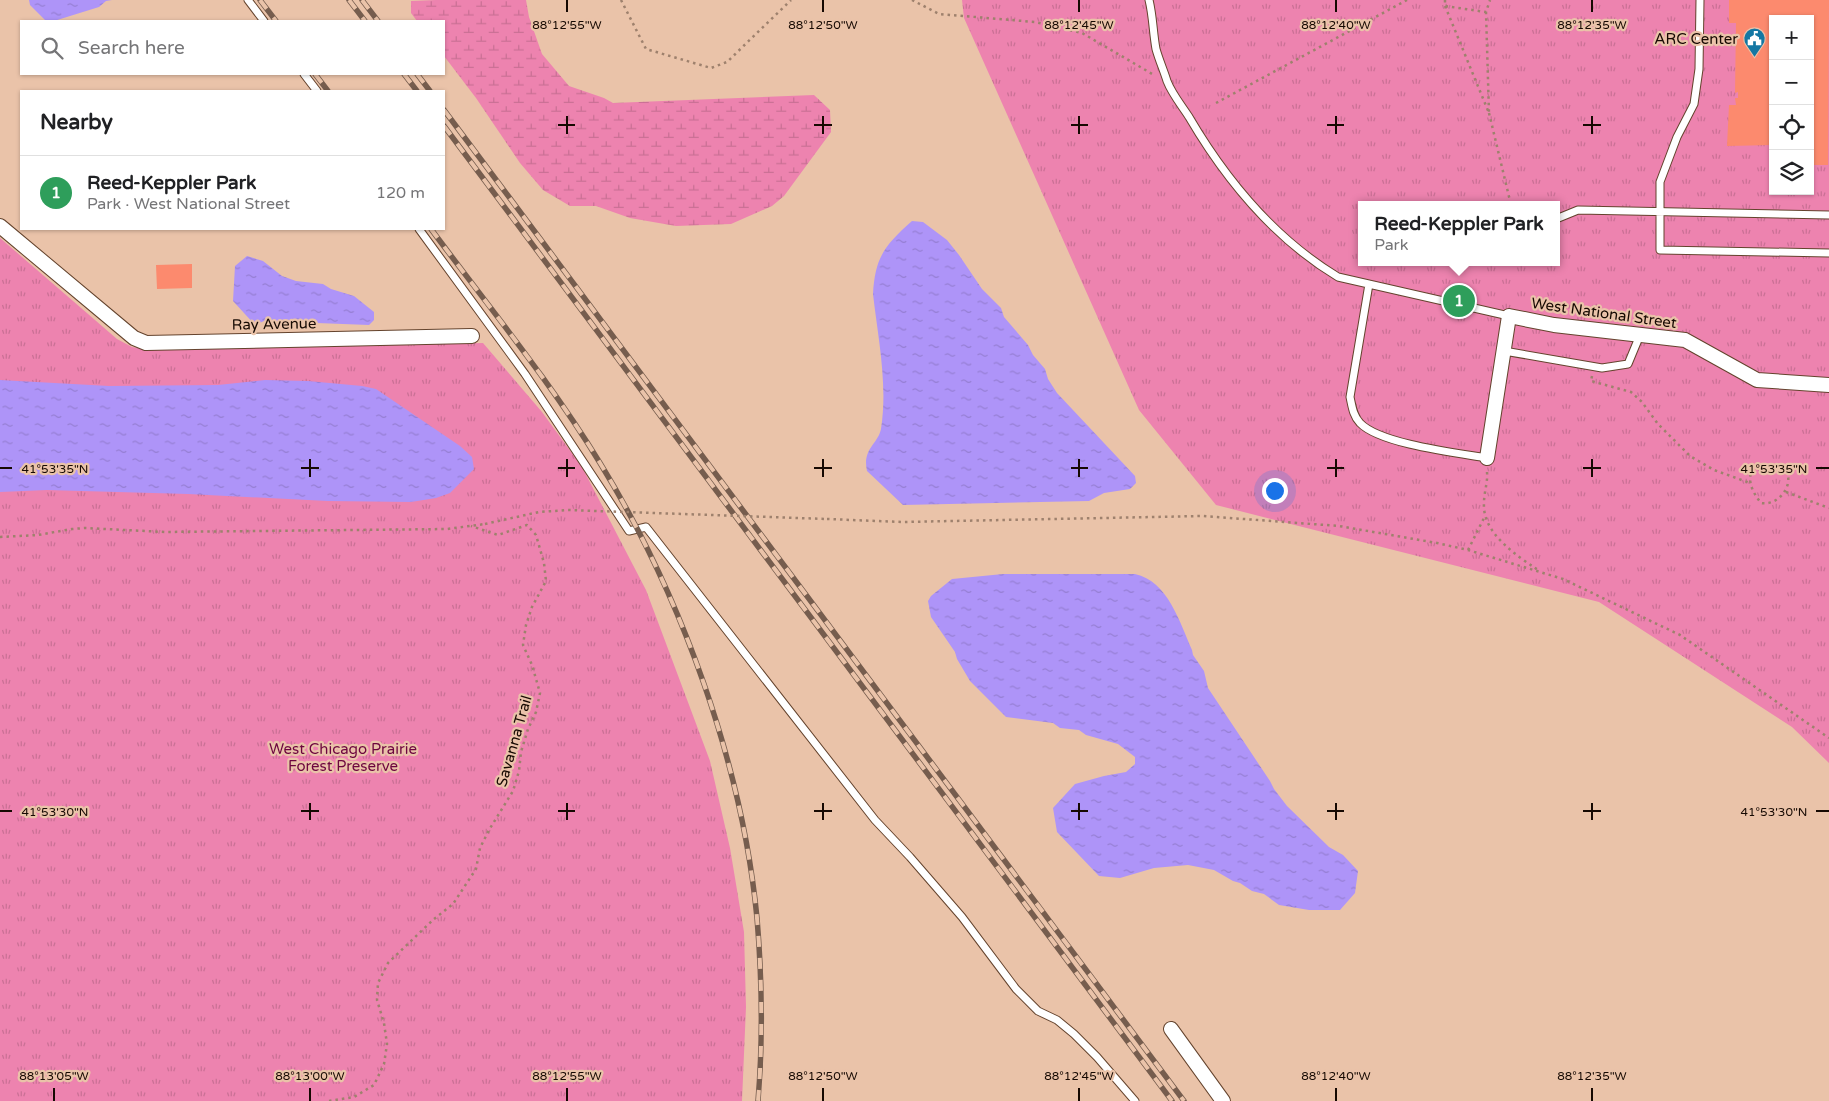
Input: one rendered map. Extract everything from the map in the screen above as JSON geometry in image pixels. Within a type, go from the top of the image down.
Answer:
[{"type":"street","name":"Ray Avenue","points":[[0,226],[134,338],[146,343],[472,336]]},
{"type":"street","name":"West National Street","points":[[1487,458],[1509,316],[1554,325],[1685,340],[1758,380],[1829,385]]},
{"type":"street","points":[[1170,1029],[1223,1101]]},
{"type":"lane","points":[[248,0],[263,20]]},
{"type":"lane","points":[[1149,0],[1156,48],[1168,84],[1234,184],[1269,223],[1319,266],[1338,277],[1509,316]]},
{"type":"lane","points":[[1700,0],[1699,69],[1694,104],[1677,137],[1660,182],[1660,250],[1829,253]]},
{"type":"lane","points":[[305,75],[316,90]]},
{"type":"lane","points":[[1560,217],[1578,210],[1829,215]]},
{"type":"lane","points":[[420,230],[525,374],[629,530],[646,527],[875,820],[962,917],[1016,989],[1038,1010],[1057,1020],[1074,1034],[1097,1056],[1135,1101]]},
{"type":"lane","points":[[1369,284],[1350,397],[1352,411],[1360,423],[1372,431],[1389,438],[1445,451],[1487,458]]},
{"type":"lane","points":[[1504,351],[1602,368],[1628,364],[1640,335]]},
{"type":"path","points":[[621,0],[646,49],[712,68],[727,62],[791,0]]},
{"type":"path","points":[[912,0],[939,14],[1035,22],[1082,33],[1168,84]]},
{"type":"path","points":[[1216,103],[1407,0]]},
{"type":"path","points":[[1445,0],[1445,6],[1489,113],[1510,201]]},
{"type":"path","points":[[1489,113],[1486,12],[1490,0]]},
{"type":"path","points":[[1445,6],[1486,12]]},
{"type":"path","points":[[1591,381],[1631,392],[1642,402],[1658,424],[1690,456],[1714,470],[1750,483]]},
{"type":"path","points":[[1487,458],[1488,479],[1484,503],[1485,516],[1503,543],[1541,572]]},
{"type":"path","points":[[1755,466],[1780,467],[1785,470],[1788,476],[1785,492],[1780,498],[1769,504],[1761,503],[1750,483],[1749,476],[1755,466]]},
{"type":"path","points":[[1785,492],[1829,508]]},
{"type":"path","points":[[0,537],[38,536],[85,528],[165,532],[447,529],[485,524],[538,512],[568,510],[902,522],[1203,516],[1339,526],[1468,550],[1563,580],[1680,634],[1829,738]]},
{"type":"path","points":[[1468,550],[1485,516]]},
{"type":"path","name":"Savanna Trail","points":[[329,1101],[354,1096],[374,1085],[384,1064],[387,1044],[384,1023],[377,1000],[378,983],[388,963],[434,919],[453,904],[476,869],[480,848],[513,791],[519,771],[521,752],[528,729],[536,712],[540,693],[532,665],[523,645],[526,625],[532,607],[546,581],[544,563],[536,535],[527,525],[498,535],[471,526]]},
{"type":"green space","points":[[526,0],[529,17],[542,54],[569,86],[613,103],[814,95],[830,110],[831,132],[784,196],[772,206],[731,224],[676,226],[630,218],[596,206],[570,206],[543,190],[520,163],[476,98],[445,57],[445,20],[416,20],[411,13],[411,1]]},
{"type":"green space","points":[[962,0],[1829,0],[1829,763],[1792,727],[1599,602],[1216,505],[1139,410],[964,18]]},
{"type":"green space","name":"West Chicago Prairie Forest Preserve","points":[[0,238],[117,339],[132,347],[151,350],[483,343],[542,412],[582,467],[646,590],[710,761],[730,848],[744,932],[746,1007],[742,1101],[0,1101]]},
{"type":"water","points":[[29,0],[112,0],[106,1],[99,7],[57,20],[45,20],[30,5]]},
{"type":"water","points":[[912,221],[923,222],[947,240],[982,289],[1001,308],[1004,317],[1028,345],[1033,355],[1045,369],[1048,379],[1057,393],[1135,476],[1136,483],[1130,489],[1104,493],[1089,501],[903,505],[867,471],[868,452],[881,429],[883,412],[883,378],[873,294],[874,281],[879,261],[888,245]]},
{"type":"water","points":[[247,256],[263,261],[282,276],[296,281],[323,284],[331,289],[354,296],[374,312],[374,320],[369,325],[264,321],[255,325],[233,301],[235,266]]},
{"type":"water","points":[[0,380],[109,386],[218,385],[265,380],[308,381],[362,386],[376,389],[460,446],[472,457],[474,469],[450,493],[436,498],[411,502],[328,501],[188,494],[47,490],[0,492]]},
{"type":"water","points":[[1003,574],[1135,574],[1146,578],[1156,585],[1171,604],[1193,655],[1204,671],[1208,688],[1274,789],[1287,806],[1329,847],[1343,855],[1358,871],[1355,893],[1340,910],[1309,910],[1279,905],[1264,894],[1252,891],[1214,870],[1188,865],[1154,868],[1120,878],[1099,876],[1057,832],[1053,808],[1075,784],[1126,772],[1135,764],[1135,757],[1118,744],[1086,735],[1079,730],[1060,728],[1053,723],[1006,717],[970,681],[955,652],[931,617],[928,601],[931,596],[952,579]]},
{"type":"building","name":"ARC Center","points":[[1729,0],[1829,0],[1828,165],[1814,165],[1814,15],[1769,15],[1769,145],[1727,146],[1729,105],[1736,105],[1735,98],[1738,98],[1738,92],[1735,93],[1736,23],[1729,23]]},
{"type":"building","points":[[192,264],[192,288],[157,289],[156,265]]},
{"type":"railway","points":[[260,0],[275,20]]},
{"type":"railway","points":[[349,0],[364,20]]},
{"type":"railway","points":[[362,0],[377,20]]},
{"type":"railway","points":[[316,75],[327,90]]},
{"type":"railway","points":[[405,75],[416,90]]},
{"type":"railway","points":[[418,75],[429,90]]},
{"type":"railway","points":[[445,111],[1184,1101]]},
{"type":"railway","points":[[445,127],[1172,1101]]},
{"type":"railway","points":[[432,230],[540,373],[600,463],[657,568],[703,682],[738,800],[757,918],[761,1010],[761,1056],[758,1101]]},
{"type":"place","name":"ARC Center","points":[[1754,58]]},
{"type":"place","name":"Reed-Keppler Park","points":[[1459,301]]}]
